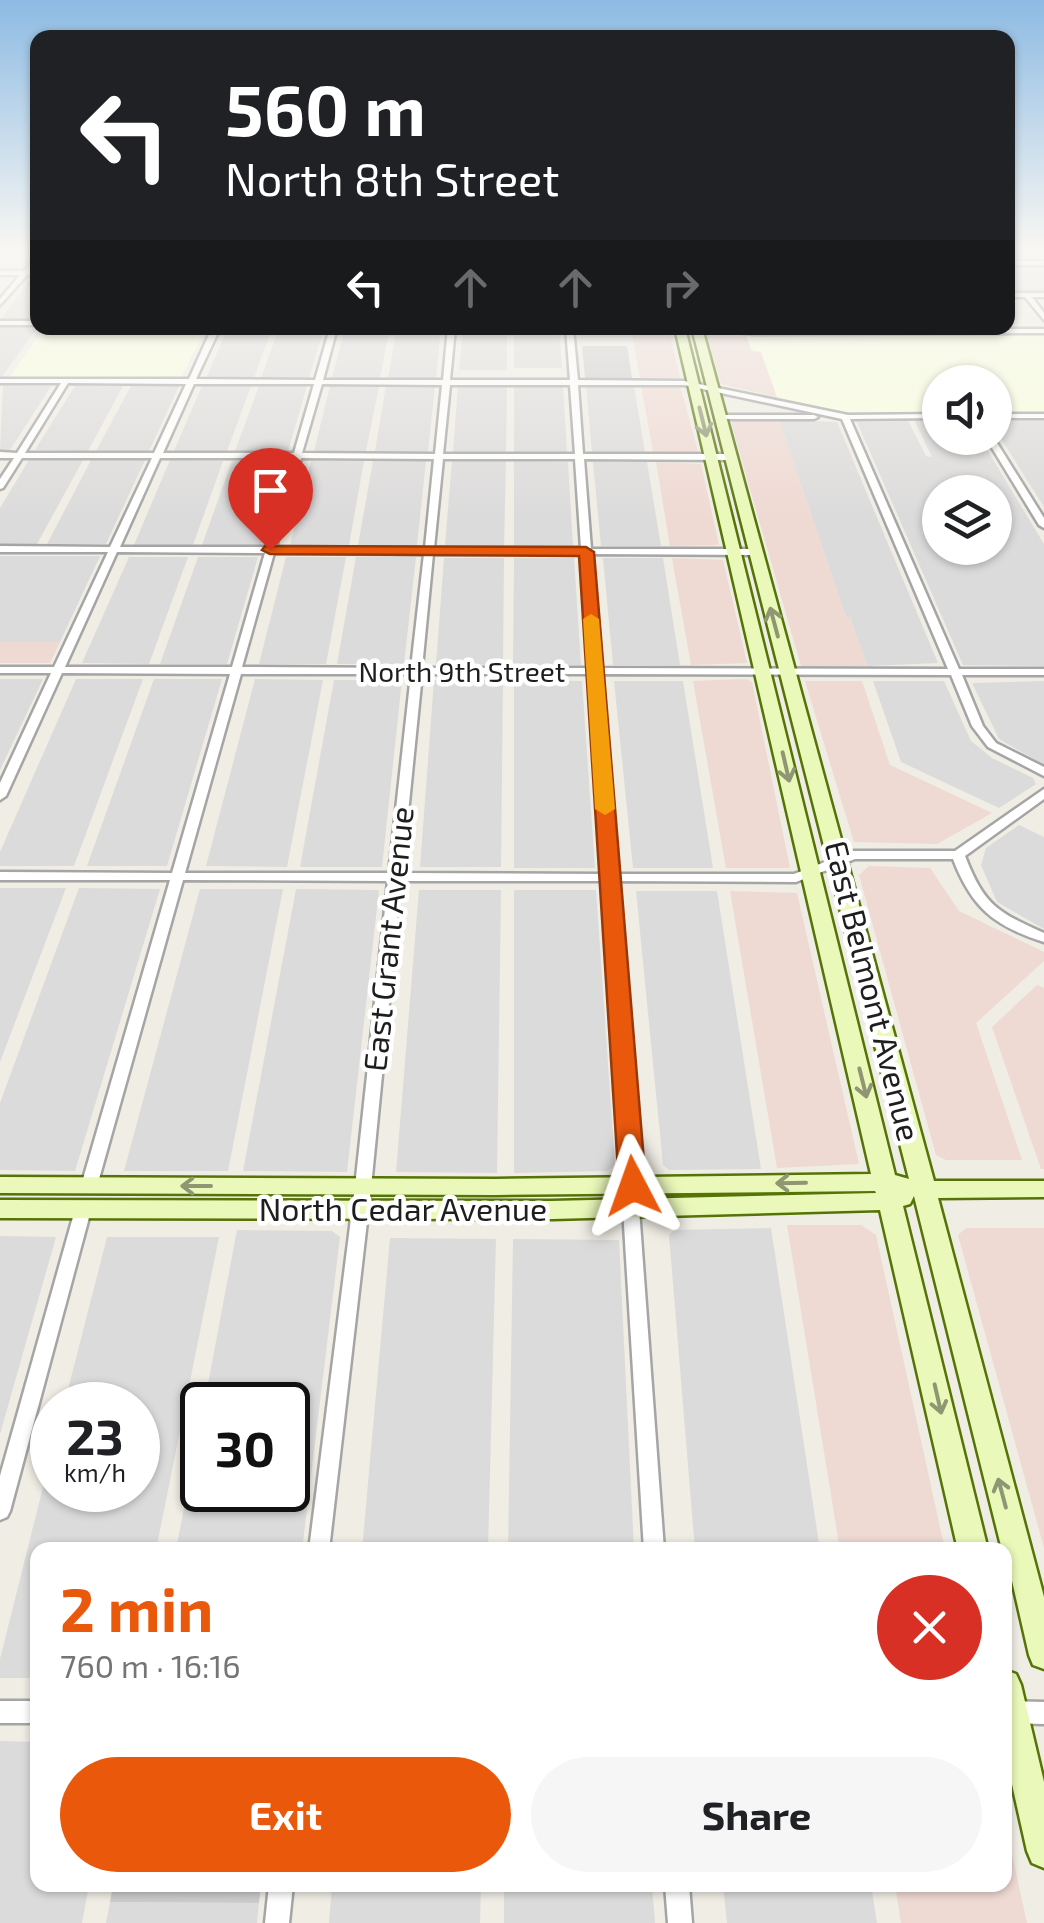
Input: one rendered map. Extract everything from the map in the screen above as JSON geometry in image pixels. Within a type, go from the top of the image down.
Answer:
[{"type":"main road","name":"East Belmont Avenue","points":[[683,340],[734,552],[840,860],[1044,1656]]},
{"type":"main road","name":"East Belmont Avenue","points":[[700,340],[755,552],[811,872],[971,1542]]},
{"type":"main road","name":"North Cedar Avenue","points":[[0,1185],[86,1198]]},
{"type":"main road","name":"North Cedar Avenue","points":[[0,1210],[86,1198],[632,1197],[1044,1189]]},
{"type":"main road","points":[[1016,1706],[1044,1851]]},
{"type":"street","points":[[0,796],[211,340]]},
{"type":"street","points":[[0,1510],[331,340]]},
{"type":"street","name":"East Grant Avenue","points":[[320,1542],[361,1199],[451,340]]},
{"type":"street","points":[[571,340],[654,1542]]},
{"type":"street","points":[[0,381],[694,384],[845,416]]},
{"type":"street","points":[[0,486],[66,381]]},
{"type":"street","points":[[845,416],[984,736],[1006,754],[1044,772]]},
{"type":"street","points":[[720,417],[922,416]]},
{"type":"street","points":[[1012,416],[1044,416]]},
{"type":"street","points":[[0,455],[730,457]]},
{"type":"street","points":[[1001,455],[1044,525]]},
{"type":"street","points":[[0,550],[755,552]]},
{"type":"street","name":"North 9th Street","points":[[0,670],[1044,672]]},
{"type":"street","points":[[0,876],[796,878],[853,855],[958,855],[1044,792]]},
{"type":"street","points":[[958,855],[980,904],[995,916],[1044,938]]},
{"type":"street","points":[[0,1712],[30,1712]]},
{"type":"street","points":[[277,1923],[280,1892]]},
{"type":"street","points":[[678,1892],[680,1923]]},
{"type":"shaded area","points":[[0,340],[29,340],[1,378]]},
{"type":"shaded area","points":[[36,340],[200,340],[181,378],[9,378]]},
{"type":"shaded area","points":[[223,340],[268,340],[254,378],[206,378]]},
{"type":"shaded area","points":[[275,340],[320,340],[309,378],[261,378]]},
{"type":"shaded area","points":[[342,340],[388,340],[380,378],[332,378]]},
{"type":"shaded area","points":[[395,340],[440,340],[436,378],[388,378]]},
{"type":"shaded area","points":[[462,340],[507,340],[507,370],[459,370]]},
{"type":"shaded area","points":[[514,340],[560,340],[562,368],[514,368]]},
{"type":"shaded area","points":[[633,340],[672,340],[680,378],[640,378]]},
{"type":"shaded area","points":[[708,340],[748,340],[752,351],[761,351],[777,397],[721,384]]},
{"type":"shaded area","points":[[748,340],[1044,340],[1044,412],[1012,412],[1012,365],[922,365],[922,412],[849,412],[799,404],[777,397],[761,352],[752,351]]},
{"type":"shaded area","points":[[582,346],[627,346],[632,378],[585,378]]},
{"type":"shaded area","points":[[3,385],[51,386],[10,450],[0,450]]},
{"type":"shaded area","points":[[75,386],[123,386],[88,451],[35,450]]},
{"type":"shaded area","points":[[131,386],[179,386],[149,451],[96,451]]},
{"type":"shaded area","points":[[202,386],[251,386],[227,451],[174,451]]},
{"type":"shaded area","points":[[259,386],[307,386],[288,451],[235,451]]},
{"type":"shaded area","points":[[330,386],[379,386],[366,451],[314,451]]},
{"type":"shaded area","points":[[386,386],[435,386],[428,452],[375,451]]},
{"type":"shaded area","points":[[458,386],[507,386],[506,452],[453,452]]},
{"type":"shaded area","points":[[514,386],[563,386],[567,452],[514,452]]},
{"type":"shaded area","points":[[586,386],[634,386],[645,452],[592,452]]},
{"type":"shaded area","points":[[641,386],[680,386],[698,451],[653,452]]},
{"type":"shaded area","points":[[779,420],[837,422],[938,663],[867,666],[850,617],[846,617]]},
{"type":"shaded area","points":[[779,420],[846,617],[850,617],[867,666],[801,666],[731,423]]},
{"type":"shaded area","points":[[914,420],[922,420],[922,436]]},
{"type":"shaded area","points":[[908,421],[922,455],[990,455],[1002,475],[922,475],[922,565],[1012,565],[1012,491],[1044,544],[1044,666],[963,665],[857,422]]},
{"type":"shaded area","points":[[1012,421],[1044,421],[1044,507],[1011,455]]},
{"type":"shaded area","points":[[29,460],[83,460],[37,544],[0,544],[0,508]]},
{"type":"shaded area","points":[[91,460],[145,460],[106,544],[47,544]]},
{"type":"shaded area","points":[[170,460],[223,461],[193,545],[134,545]]},
{"type":"shaded area","points":[[232,461],[285,461],[261,545],[202,545]]},
{"type":"shaded area","points":[[311,461],[364,461],[349,545],[290,545]]},
{"type":"shaded area","points":[[373,461],[426,461],[417,545],[358,545]]},
{"type":"shaded area","points":[[452,461],[506,461],[504,546],[445,545]]},
{"type":"shaded area","points":[[514,461],[568,462],[573,546],[514,546]]},
{"type":"shaded area","points":[[593,462],[647,462],[661,546],[601,546]]},
{"type":"shaded area","points":[[656,462],[701,464],[719,545],[670,546]]},
{"type":"shaded area","points":[[0,556],[100,556],[60,642],[0,642]]},
{"type":"shaded area","points":[[129,557],[188,557],[149,664],[82,663]]},
{"type":"shaded area","points":[[198,557],[258,557],[227,664],[160,664]]},
{"type":"shaded area","points":[[286,557],[346,557],[326,664],[259,664]]},
{"type":"shaded area","points":[[356,557],[416,557],[404,664],[337,664]]},
{"type":"shaded area","points":[[444,558],[504,558],[503,665],[436,664]]},
{"type":"shaded area","points":[[514,558],[574,558],[581,665],[513,665]]},
{"type":"shaded area","points":[[603,558],[663,558],[680,665],[613,665]]},
{"type":"shaded area","points":[[672,558],[723,560],[747,663],[691,665]]},
{"type":"shaded area","points":[[0,642],[60,642],[50,663],[0,663]]},
{"type":"shaded area","points":[[0,679],[43,679],[0,770]]},
{"type":"shaded area","points":[[76,679],[143,679],[74,866],[0,866],[0,852]]},
{"type":"shaded area","points":[[154,679],[222,679],[167,866],[87,866]]},
{"type":"shaded area","points":[[255,679],[323,680],[287,867],[206,866]]},
{"type":"shaded area","points":[[334,680],[402,680],[382,867],[300,867]]},
{"type":"shaded area","points":[[434,680],[503,680],[501,867],[420,867]]},
{"type":"shaded area","points":[[514,680],[582,681],[595,868],[514,868]]},
{"type":"shaded area","points":[[614,681],[683,681],[713,868],[633,868]]},
{"type":"shaded area","points":[[693,681],[752,682],[790,868],[726,868]]},
{"type":"shaded area","points":[[805,681],[862,681],[890,765],[992,813],[937,844],[854,842]]},
{"type":"shaded area","points":[[873,681],[944,681],[971,741],[992,758],[1033,778],[1036,784],[999,808],[901,762]]},
{"type":"shaded area","points":[[1044,681],[1044,765],[999,739],[972,683]]},
{"type":"shaded area","points":[[1019,825],[1044,837],[1044,929],[997,902],[981,865],[986,848]]},
{"type":"shaded area","points":[[869,866],[930,868],[959,911],[1044,952],[1044,961],[976,1023],[1022,1160],[946,1160],[936,1155],[859,875]]},
{"type":"shaded area","points":[[0,888],[66,888],[0,1062]]},
{"type":"shaded area","points":[[79,888],[160,889],[75,1171],[0,1170],[0,1103]]},
{"type":"shaded area","points":[[200,889],[283,889],[228,1171],[124,1171]]},
{"type":"shaded area","points":[[296,889],[379,890],[347,1172],[243,1171]]},
{"type":"shaded area","points":[[419,890],[501,890],[497,1173],[396,1172]]},
{"type":"shaded area","points":[[514,890],[596,890],[615,1165],[608,1171],[514,1173]]},
{"type":"shaded area","points":[[636,891],[717,891],[761,1169],[669,1170],[663,1165]]},
{"type":"shaded area","points":[[730,891],[797,893],[859,1164],[777,1168]]},
{"type":"shaded area","points":[[1037,985],[1044,988],[1044,1169],[992,1027]]},
{"type":"shaded area","points":[[787,1225],[861,1225],[876,1235],[943,1542],[839,1542]]},
{"type":"shaded area","points":[[771,1228],[819,1542],[694,1542],[669,1235],[674,1230]]},
{"type":"shaded area","points":[[966,1228],[1044,1228],[1044,1548],[958,1235]]},
{"type":"shaded area","points":[[237,1230],[332,1231],[340,1237],[310,1484],[310,1382],[208,1382]]},
{"type":"shaded area","points":[[0,1236],[56,1237],[0,1434]]},
{"type":"shaded area","points":[[107,1237],[219,1237],[190,1382],[180,1382],[180,1431],[158,1542],[30,1542],[30,1678],[0,1678],[0,1659],[37,1512],[160,1512],[160,1382],[70,1382]]},
{"type":"shaded area","points":[[390,1238],[496,1239],[488,1542],[363,1542]]},
{"type":"shaded area","points":[[513,1239],[619,1240],[634,1542],[508,1542]]},
{"type":"shaded area","points":[[183,1512],[307,1512],[303,1542],[178,1542]]},
{"type":"shaded area","points":[[0,1741],[30,1742],[30,1892],[88,1892],[82,1923],[0,1923]]},
{"type":"shaded area","points":[[1012,1854],[1027,1923],[901,1923],[896,1892],[1012,1892]]},
{"type":"shaded area","points":[[112,1892],[260,1892],[259,1903],[110,1902]]},
{"type":"shaded area","points":[[331,1892],[481,1892],[480,1923],[329,1923]]},
{"type":"shaded area","points":[[504,1892],[653,1892],[655,1923],[504,1923]]},
{"type":"shaded area","points":[[724,1892],[872,1892],[877,1923],[727,1923]]},
{"type":"shaded area","points":[[110,1902],[259,1903],[257,1923],[106,1923]]},
{"type":"slow traffic","points":[[591,619],[605,809]]},
{"type":"route","points":[[270,550],[586,552],[633,1186]]}]
